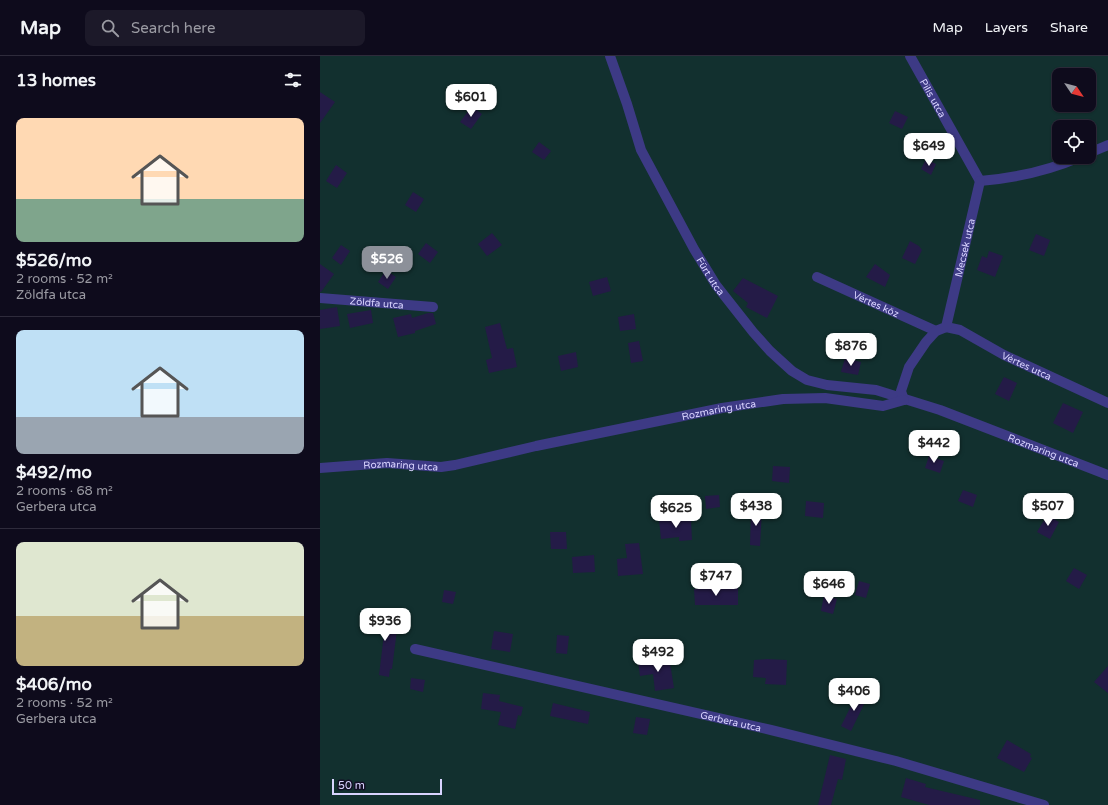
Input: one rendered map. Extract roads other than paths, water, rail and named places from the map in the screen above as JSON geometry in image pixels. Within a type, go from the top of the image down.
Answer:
[{"type":"street","name":"Fürt utca","points":[[610,56],[641,150],[694,249],[716,285],[752,332],[792,371],[807,380],[827,385],[876,390],[904,400]]},
{"type":"street","name":"Pilis utca","points":[[910,56],[980,181]]},
{"type":"street","points":[[1096,150],[1108,145]]},
{"type":"street","points":[[980,181],[1014,178],[1045,171],[1062,164]]},
{"type":"street","name":"Mecsek utca","points":[[946,327],[980,181]]},
{"type":"street","name":"Vértes köz","points":[[817,277],[936,331]]},
{"type":"street","name":"Zöldfa utca","points":[[320,298],[433,307]]},
{"type":"street","points":[[904,400],[901,391],[909,367],[926,342],[936,331],[946,327]]},
{"type":"street","name":"Vértes utca","points":[[946,327],[960,330],[1004,355],[1108,403]]},
{"type":"street","name":"Rozmaring utca","points":[[320,468],[387,463],[441,466],[455,465],[536,446],[708,410],[783,399],[825,398],[883,406],[904,400],[940,410],[1108,475]]},
{"type":"street","name":"Gerbera utca","points":[[415,649],[771,730],[896,761],[1044,805]]}]
